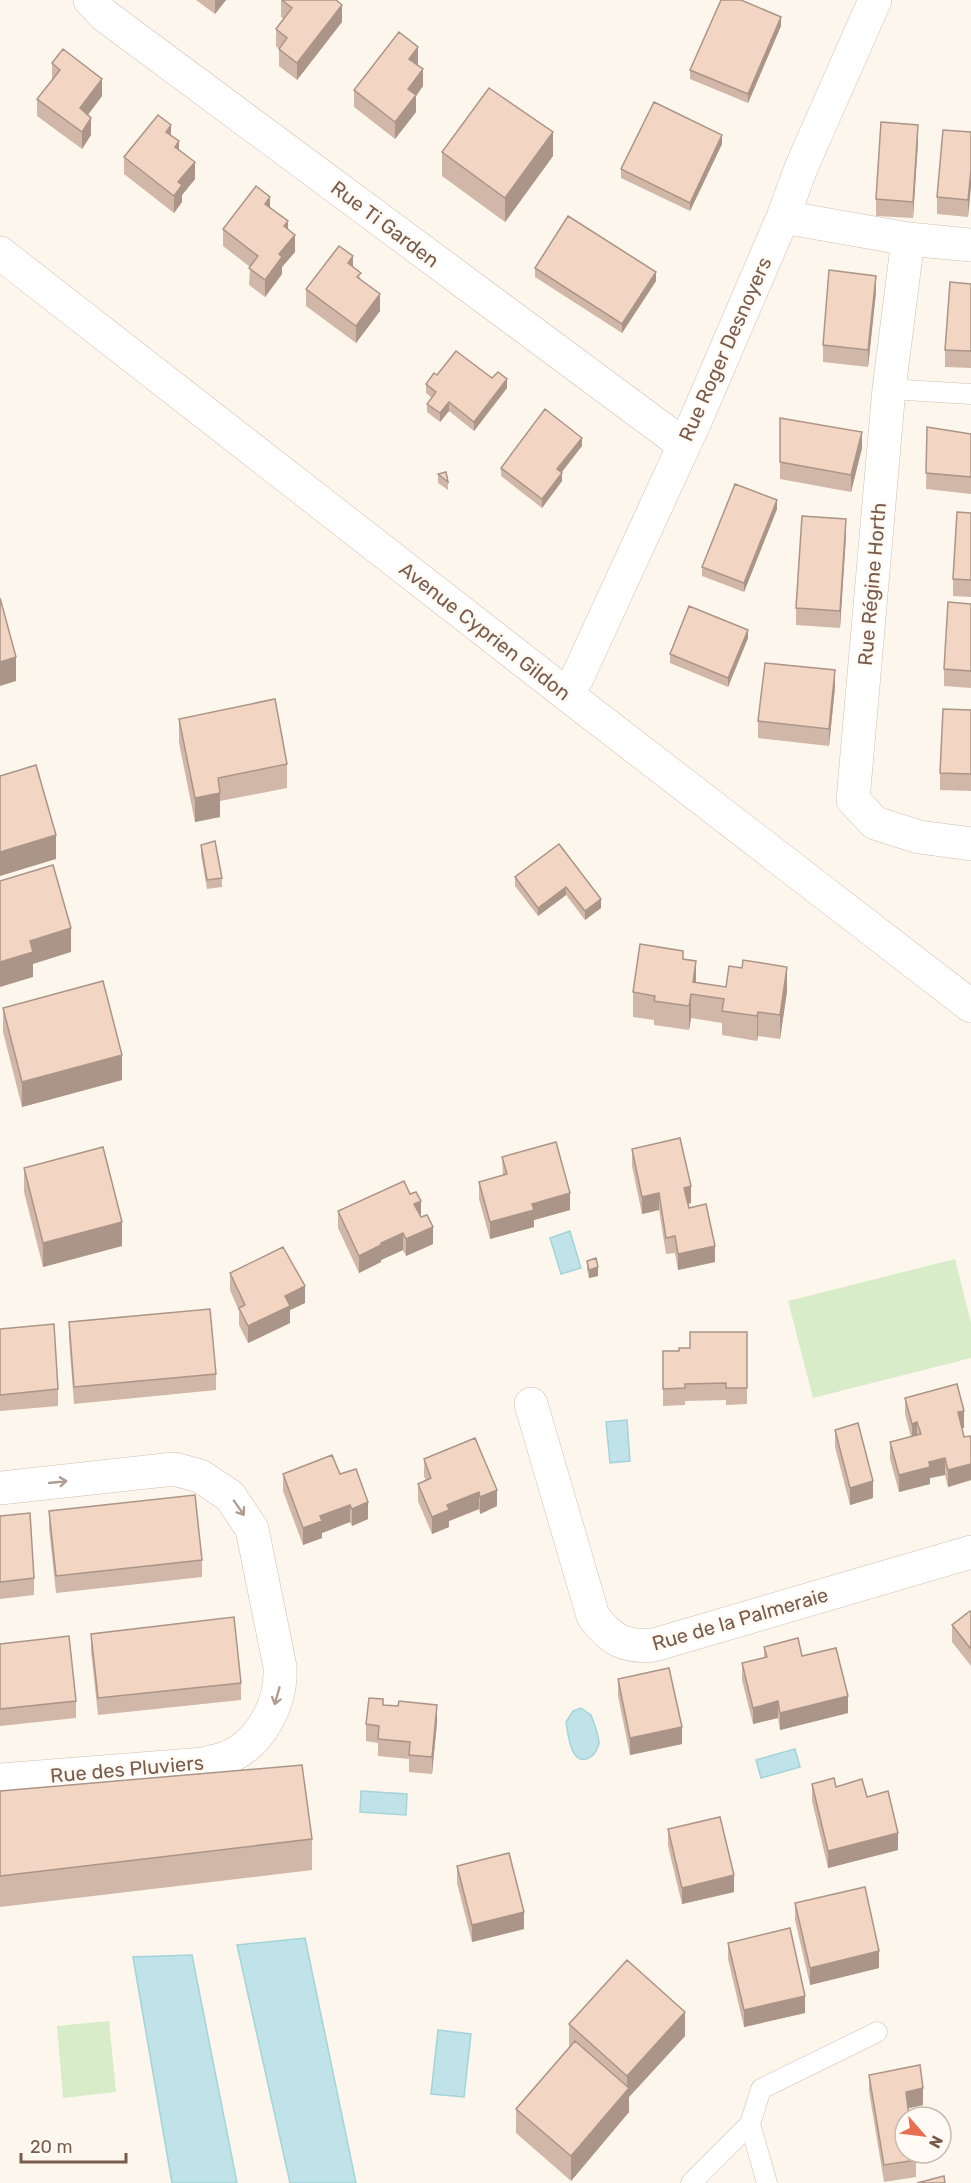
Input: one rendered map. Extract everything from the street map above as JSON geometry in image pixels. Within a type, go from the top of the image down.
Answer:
[{"type":"street","name":"Rue Ti Garden","points":[[90,0],[104,15],[684,445]]},
{"type":"street","name":"Rue Roger Desnoyers","points":[[565,693],[577,678],[684,445],[875,0]]},
{"type":"street","points":[[783,217],[908,238],[971,245]]},
{"type":"street","name":"Rue Régine Horth","points":[[908,238],[889,389],[853,800],[874,823],[919,837],[971,844]]},
{"type":"street","name":"Avenue Cyprien Gildon","points":[[0,254],[971,1006]]},
{"type":"street","name":"Rue de la Palmeraie","points":[[531,1404],[593,1616],[606,1633],[629,1645],[654,1645],[971,1552]]},
{"type":"street","name":"Rue des Pluviers","points":[[0,1488],[174,1469],[200,1476],[213,1483],[230,1496],[252,1529],[281,1681],[278,1699],[269,1718],[257,1734],[240,1750],[227,1757],[204,1764],[0,1780]]},
{"type":"lane","points":[[889,389],[971,394]]},
{"type":"lane","points":[[691,2183],[750,2124],[761,2089],[878,2032]]},
{"type":"lane","points":[[750,2124],[767,2183]]},
{"type":"green space","points":[[955,1259],[971,1323],[971,1358],[813,1398],[788,1301]]},
{"type":"green space","points":[[109,2021],[116,2092],[63,2098],[57,2026]]},
{"type":"water","points":[[570,1231],[581,1268],[561,1274],[550,1238]]},
{"type":"water","points":[[627,1420],[630,1461],[610,1463],[606,1422]]},
{"type":"water","points":[[581,1708],[591,1715],[599,1740],[599,1745],[592,1756],[585,1759],[579,1759],[575,1755],[566,1722],[573,1711]]},
{"type":"water","points":[[795,1749],[800,1767],[761,1778],[756,1760]]},
{"type":"water","points":[[361,1791],[407,1794],[406,1815],[360,1812]]},
{"type":"water","points":[[305,1938],[356,2183],[290,2183],[237,1945]]},
{"type":"water","points":[[192,1955],[237,2183],[172,2183],[133,1957]]},
{"type":"water","points":[[438,2030],[471,2034],[464,2097],[431,2094]]},
{"type":"building","points":[[282,0],[336,0],[342,5],[297,63],[279,49],[287,38],[276,29],[292,8]]},
{"type":"building","points":[[721,0],[741,0],[781,17],[748,94],[690,70]]},
{"type":"building","points":[[399,32],[418,47],[409,59],[423,69],[408,89],[416,95],[395,122],[354,90]]},
{"type":"building","points":[[63,49],[102,79],[80,108],[91,118],[82,132],[37,99],[60,70],[52,63]]},
{"type":"building","points":[[489,88],[553,132],[505,198],[442,152]]},
{"type":"building","points":[[654,102],[722,135],[690,203],[621,169]]},
{"type":"building","points":[[158,115],[171,125],[166,132],[179,141],[175,147],[195,162],[178,182],[182,185],[174,196],[124,157]]},
{"type":"building","points":[[881,122],[918,125],[913,202],[876,199]]},
{"type":"building","points":[[943,130],[971,132],[968,200],[937,197]]},
{"type":"building","points":[[256,186],[270,197],[265,204],[288,221],[284,226],[295,235],[279,254],[282,257],[265,280],[249,268],[258,256],[223,229]]},
{"type":"building","points":[[568,216],[656,272],[622,324],[535,268]]},
{"type":"building","points":[[339,246],[353,256],[348,263],[361,273],[357,277],[380,294],[356,326],[306,289]]},
{"type":"building","points":[[829,270],[876,276],[868,350],[823,345]]},
{"type":"building","points":[[950,282],[971,284],[971,351],[945,350]]},
{"type":"building","points":[[456,351],[492,378],[498,372],[507,379],[474,422],[449,402],[440,413],[427,404],[436,392],[426,384],[434,373],[437,375]]},
{"type":"building","points":[[545,409],[582,438],[557,469],[562,473],[542,499],[501,468]]},
{"type":"building","points":[[780,418],[862,432],[851,475],[780,462]]},
{"type":"building","points":[[927,427],[971,434],[971,477],[926,473]]},
{"type":"building","points":[[446,472],[448,482],[438,474]]},
{"type":"building","points":[[735,484],[777,500],[744,583],[702,567]]},
{"type":"building","points":[[957,512],[971,513],[971,580],[953,579]]},
{"type":"building","points":[[802,516],[846,519],[840,611],[796,608]]},
{"type":"building","points":[[0,598],[16,657],[0,662]]},
{"type":"building","points":[[948,602],[971,604],[971,671],[944,669]]},
{"type":"building","points":[[689,606],[748,630],[728,678],[670,654]]},
{"type":"building","points":[[765,663],[835,670],[829,729],[758,721]]},
{"type":"building","points":[[275,699],[287,764],[218,778],[220,793],[195,798],[179,719]]},
{"type":"building","points":[[943,709],[971,710],[971,774],[940,773]]},
{"type":"building","points":[[36,765],[56,835],[0,852],[0,776]]},
{"type":"building","points":[[215,841],[222,878],[207,880],[201,845]]},
{"type":"building","points":[[559,844],[601,899],[585,911],[566,887],[538,908],[515,877]]},
{"type":"building","points":[[53,865],[71,928],[30,941],[33,952],[0,962],[0,881]]},
{"type":"building","points":[[640,944],[683,951],[683,959],[696,961],[693,982],[726,987],[729,966],[742,968],[743,960],[787,967],[780,1015],[758,1012],[757,1016],[722,1011],[724,999],[691,994],[689,1006],[654,1001],[655,996],[633,992]]},
{"type":"building","points":[[103,981],[122,1055],[22,1082],[3,1008]]},
{"type":"building","points":[[680,1138],[691,1186],[684,1188],[689,1208],[706,1204],[715,1246],[678,1254],[675,1236],[666,1238],[659,1193],[642,1197],[632,1149]]},
{"type":"building","points":[[556,1142],[570,1193],[532,1204],[534,1210],[490,1222],[479,1182],[507,1174],[502,1157]]},
{"type":"building","points":[[103,1147],[122,1222],[43,1243],[24,1168]]},
{"type":"building","points":[[404,1181],[410,1194],[416,1192],[421,1201],[414,1204],[421,1217],[427,1215],[433,1227],[406,1239],[403,1233],[359,1256],[338,1211]]},
{"type":"building","points":[[283,1247],[305,1286],[285,1296],[290,1306],[248,1326],[239,1308],[245,1305],[230,1273]]},
{"type":"building","points":[[596,1258],[598,1267],[589,1270],[587,1261]]},
{"type":"building","points":[[210,1309],[216,1374],[74,1387],[69,1322]]},
{"type":"building","points":[[54,1324],[58,1389],[0,1395],[0,1329]]},
{"type":"building","points":[[690,1332],[747,1332],[747,1388],[726,1388],[726,1383],[685,1384],[685,1388],[663,1389],[663,1351],[690,1348]]},
{"type":"building","points":[[957,1384],[964,1411],[958,1412],[964,1437],[970,1436],[971,1439],[971,1464],[948,1470],[945,1458],[929,1462],[930,1467],[899,1475],[890,1442],[921,1434],[917,1422],[912,1424],[905,1398]]},
{"type":"building","points":[[858,1423],[873,1481],[850,1488],[835,1430]]},
{"type":"building","points":[[475,1438],[497,1490],[480,1497],[479,1492],[447,1505],[449,1510],[432,1517],[418,1484],[431,1478],[424,1459]]},
{"type":"building","points":[[332,1455],[340,1474],[356,1469],[368,1502],[352,1509],[350,1505],[320,1516],[322,1521],[303,1528],[283,1474]]},
{"type":"building","points":[[195,1495],[202,1560],[56,1576],[49,1511]]},
{"type":"building","points":[[30,1513],[34,1578],[0,1582],[0,1516]]},
{"type":"building","points":[[971,1612],[971,1649],[952,1625]]},
{"type":"building","points":[[234,1617],[241,1683],[98,1698],[91,1634]]},
{"type":"building","points":[[69,1636],[76,1701],[0,1709],[0,1644]]},
{"type":"building","points":[[798,1638],[802,1656],[836,1648],[848,1696],[780,1713],[778,1701],[753,1708],[742,1663],[767,1657],[764,1647]]},
{"type":"building","points":[[669,1668],[682,1727],[630,1738],[618,1679]]},
{"type":"building","points":[[369,1698],[383,1699],[383,1705],[398,1706],[399,1701],[437,1705],[432,1757],[409,1755],[410,1742],[378,1739],[379,1726],[366,1724]]},
{"type":"building","points":[[302,1765],[312,1839],[0,1876],[0,1791]]},
{"type":"building","points":[[834,1778],[836,1787],[862,1779],[867,1797],[888,1791],[898,1833],[828,1851],[812,1784]]},
{"type":"building","points":[[720,1817],[734,1875],[682,1888],[668,1829]]},
{"type":"building","points":[[509,1853],[524,1912],[472,1925],[457,1866]]},
{"type":"building","points":[[865,1887],[879,1951],[810,1968],[795,1903]]},
{"type":"building","points":[[790,1928],[805,1996],[744,2010],[728,1943]]},
{"type":"building","points":[[627,1960],[685,2012],[627,2076],[569,2024]]},
{"type":"building","points":[[575,2041],[629,2088],[571,2156],[516,2109]]},
{"type":"building","points":[[920,2065],[923,2088],[906,2092],[908,2105],[893,2105],[893,2164],[884,2165],[869,2075]]},
{"type":"building","points":[[944,2176],[945,2183],[917,2183]]}]
